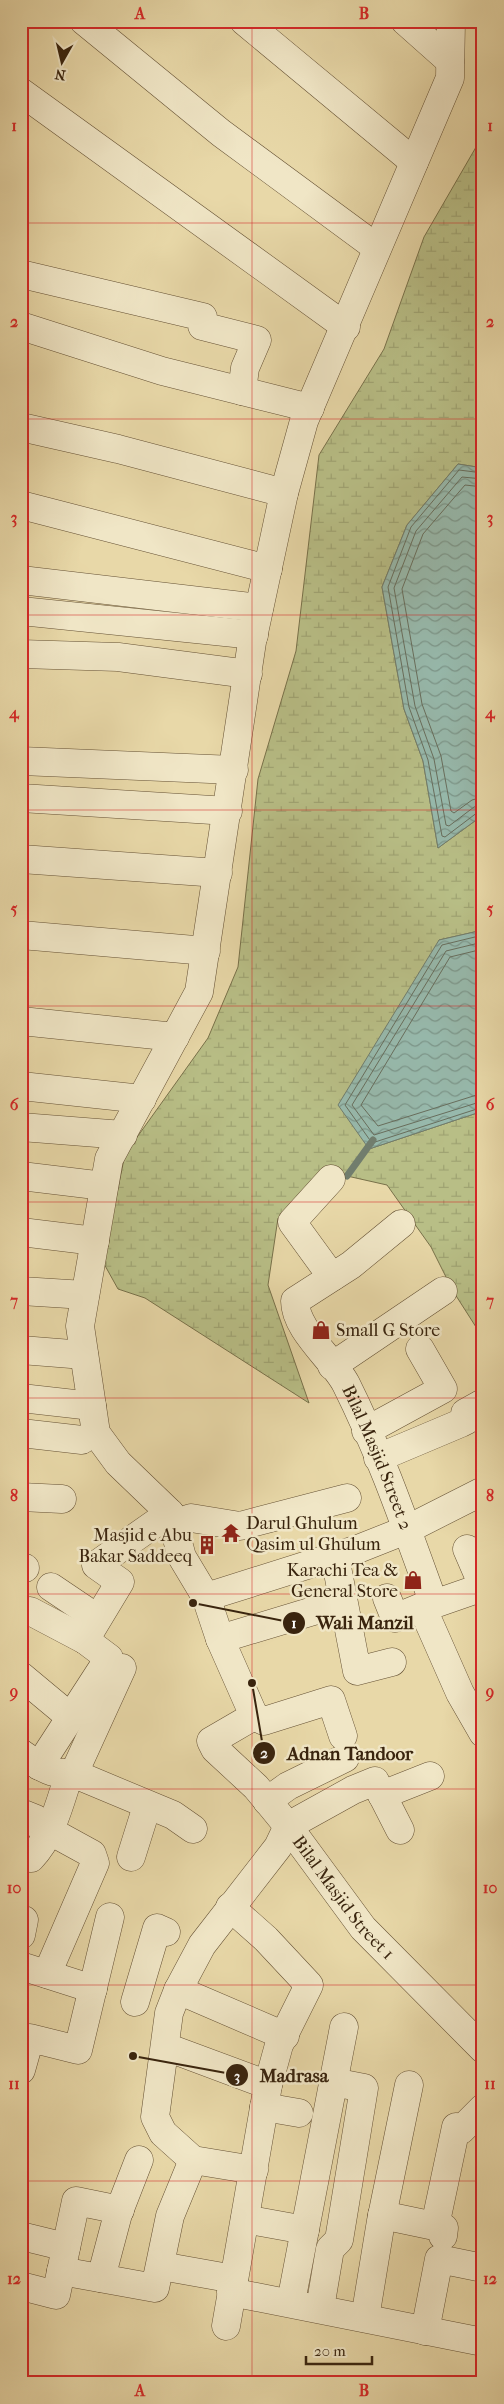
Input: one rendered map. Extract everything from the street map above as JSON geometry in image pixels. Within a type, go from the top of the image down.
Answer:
[{"type":"street","points":[[84,21],[221,133],[376,248]]},
{"type":"street","points":[[244,21],[414,162]]},
{"type":"street","points":[[405,21],[450,61]]},
{"type":"street","points":[[90,1439],[92,1406],[80,1326],[109,1159],[199,992],[254,635],[284,493],[304,421],[346,327],[376,248],[450,78],[451,21]]},
{"type":"street","points":[[21,92],[346,327]]},
{"type":"street","points":[[21,274],[202,317],[202,326],[257,340],[245,368],[242,391]]},
{"type":"street","points":[[21,326],[162,370],[310,408]]},
{"type":"street","points":[[21,427],[118,449],[284,493]]},
{"type":"street","points":[[21,505],[268,569]]},
{"type":"street","points":[[21,580],[259,608]]},
{"type":"street","points":[[21,611],[254,635]]},
{"type":"street","points":[[21,654],[118,657],[248,674]]},
{"type":"street","points":[[21,761],[234,770]]},
{"type":"street","points":[[21,798],[228,811]]},
{"type":"street","points":[[21,859],[218,873]]},
{"type":"street","points":[[21,935],[206,952]]},
{"type":"street","points":[[21,1021],[175,1037]]},
{"type":"street","points":[[21,1086],[142,1099]]},
{"type":"street","points":[[21,1127],[123,1134]]},
{"type":"street","points":[[21,1176],[104,1186]]},
{"type":"street","points":[[331,1179],[292,1222],[332,1277]]},
{"type":"street","name":"Bilal Masjid Street 2","points":[[401,1224],[332,1277],[295,1301],[295,1310],[306,1330],[345,1383],[378,1458],[406,1530],[428,1605],[460,1693],[483,1733]]},
{"type":"street","points":[[21,1232],[95,1241]]},
{"type":"street","points":[[21,1291],[85,1295]]},
{"type":"street","points":[[332,1366],[443,1291]]},
{"type":"street","points":[[366,1431],[443,1389],[420,1349]]},
{"type":"street","points":[[21,1350],[84,1355]]},
{"type":"street","points":[[21,1398],[92,1406]]},
{"type":"street","points":[[378,1458],[467,1420],[465,1413],[483,1403]]},
{"type":"street","points":[[21,1433],[90,1439],[170,1516],[182,1557],[206,1597],[220,1640],[254,1716],[264,1722],[331,1700],[344,1747],[267,1801]]},
{"type":"street","points":[[206,1597],[336,1557],[406,1530],[483,1491]]},
{"type":"street","points":[[21,1497],[62,1499]]},
{"type":"street","points":[[91,1629],[120,1582],[96,1565],[170,1516],[240,1526],[347,1498]]},
{"type":"street","points":[[387,1598],[395,1618],[483,1586],[467,1548]]},
{"type":"street","points":[[336,1557],[357,1671],[392,1662]]},
{"type":"street","points":[[51,1587],[91,1629],[109,1658],[69,1716],[30,1760],[62,1775],[75,1771],[122,1668]]},
{"type":"street","points":[[220,1640],[343,1602]]},
{"type":"street","points":[[30,1610],[91,1629]]},
{"type":"street","points":[[21,1676],[69,1716]]},
{"type":"street","name":"Bilal Masjid Street 1","points":[[254,1716],[211,1741],[215,1749],[256,1787],[288,1826],[363,1928],[483,2049]]},
{"type":"street","points":[[70,1772],[147,1806],[173,1815],[193,1829]]},
{"type":"street","points":[[21,1856],[31,1858],[48,1834],[70,1772]]},
{"type":"street","points":[[382,1796],[430,1776]]},
{"type":"street","points":[[254,2170],[193,2160],[163,2133],[155,2117],[173,2001],[202,1945],[278,1847],[288,1826],[353,1790],[375,1781],[400,1830]]},
{"type":"street","points":[[131,1857],[147,1806]]},
{"type":"street","points":[[21,1813],[36,1819],[48,1834],[92,1854],[95,1863],[29,1972],[92,1997],[100,2006],[113,2000],[135,2002],[173,2001],[285,2036]]},
{"type":"street","points":[[226,2326],[266,2096],[278,2045],[285,2036],[309,1985],[266,1939],[230,1907]]},
{"type":"street","points":[[21,2070],[30,2038],[78,2050],[110,1917]]},
{"type":"street","points":[[21,1919],[24,1920],[21,1935]]},
{"type":"street","points":[[135,2002],[157,1928],[166,1932]]},
{"type":"street","points":[[290,2302],[344,2027]]},
{"type":"street","points":[[166,2048],[299,2112]]},
{"type":"street","points":[[320,2308],[330,2249],[338,2240],[364,2088],[333,2082]]},
{"type":"street","points":[[364,2318],[382,2215],[409,2085]]},
{"type":"street","points":[[435,2226],[459,2128],[483,2108]]},
{"type":"street","points":[[101,2278],[120,2210],[139,2160]]},
{"type":"street","points":[[21,2236],[101,2278],[156,2288],[170,2216],[193,2160]]},
{"type":"street","points":[[21,2286],[56,2295],[76,2201],[120,2210]]},
{"type":"street","points":[[382,2215],[444,2228],[425,2331]]},
{"type":"street","points":[[245,2219],[305,2230]]},
{"type":"street","points":[[439,2259],[483,2268]]},
{"type":"street","points":[[161,2266],[290,2302],[483,2342]]},
{"type":"green space","points":[[483,135],[483,468],[458,464],[407,525],[382,587],[404,709],[423,761],[438,848],[483,815],[483,930],[439,940],[369,1149],[483,1111],[483,1338],[453,1291],[431,1247],[387,1185],[347,1176],[320,1178],[278,1218],[268,1285],[309,1403],[145,1298],[118,1289],[103,1262],[125,1154],[208,1038],[238,967],[258,779],[296,651],[319,455],[384,349],[424,237]]},
{"type":"water","points":[[458,464],[483,468],[483,815],[438,848],[423,761],[404,709],[382,587],[407,525]]},
{"type":"water","points":[[483,930],[483,1111],[369,1149],[338,1105],[439,940]]},
{"type":"waterway","points":[[347,1176],[373,1140]]},
{"type":"place","name":"Small G Store","points":[[321,1330]]},
{"type":"place","name":"Darul Ghulum Qasim ul Ghulum","points":[[231,1533]]},
{"type":"place","name":"Masjid e Abu Bakar Saddeeq","points":[[207,1545]]},
{"type":"place","name":"Karachi Tea & General Store","points":[[413,1580]]},
{"type":"place","name":"Wali Manzil","points":[[193,1603]]},
{"type":"place","name":"Adnan Tandoor","points":[[252,1683]]},
{"type":"place","name":"Madrasa","points":[[133,2056]]}]
